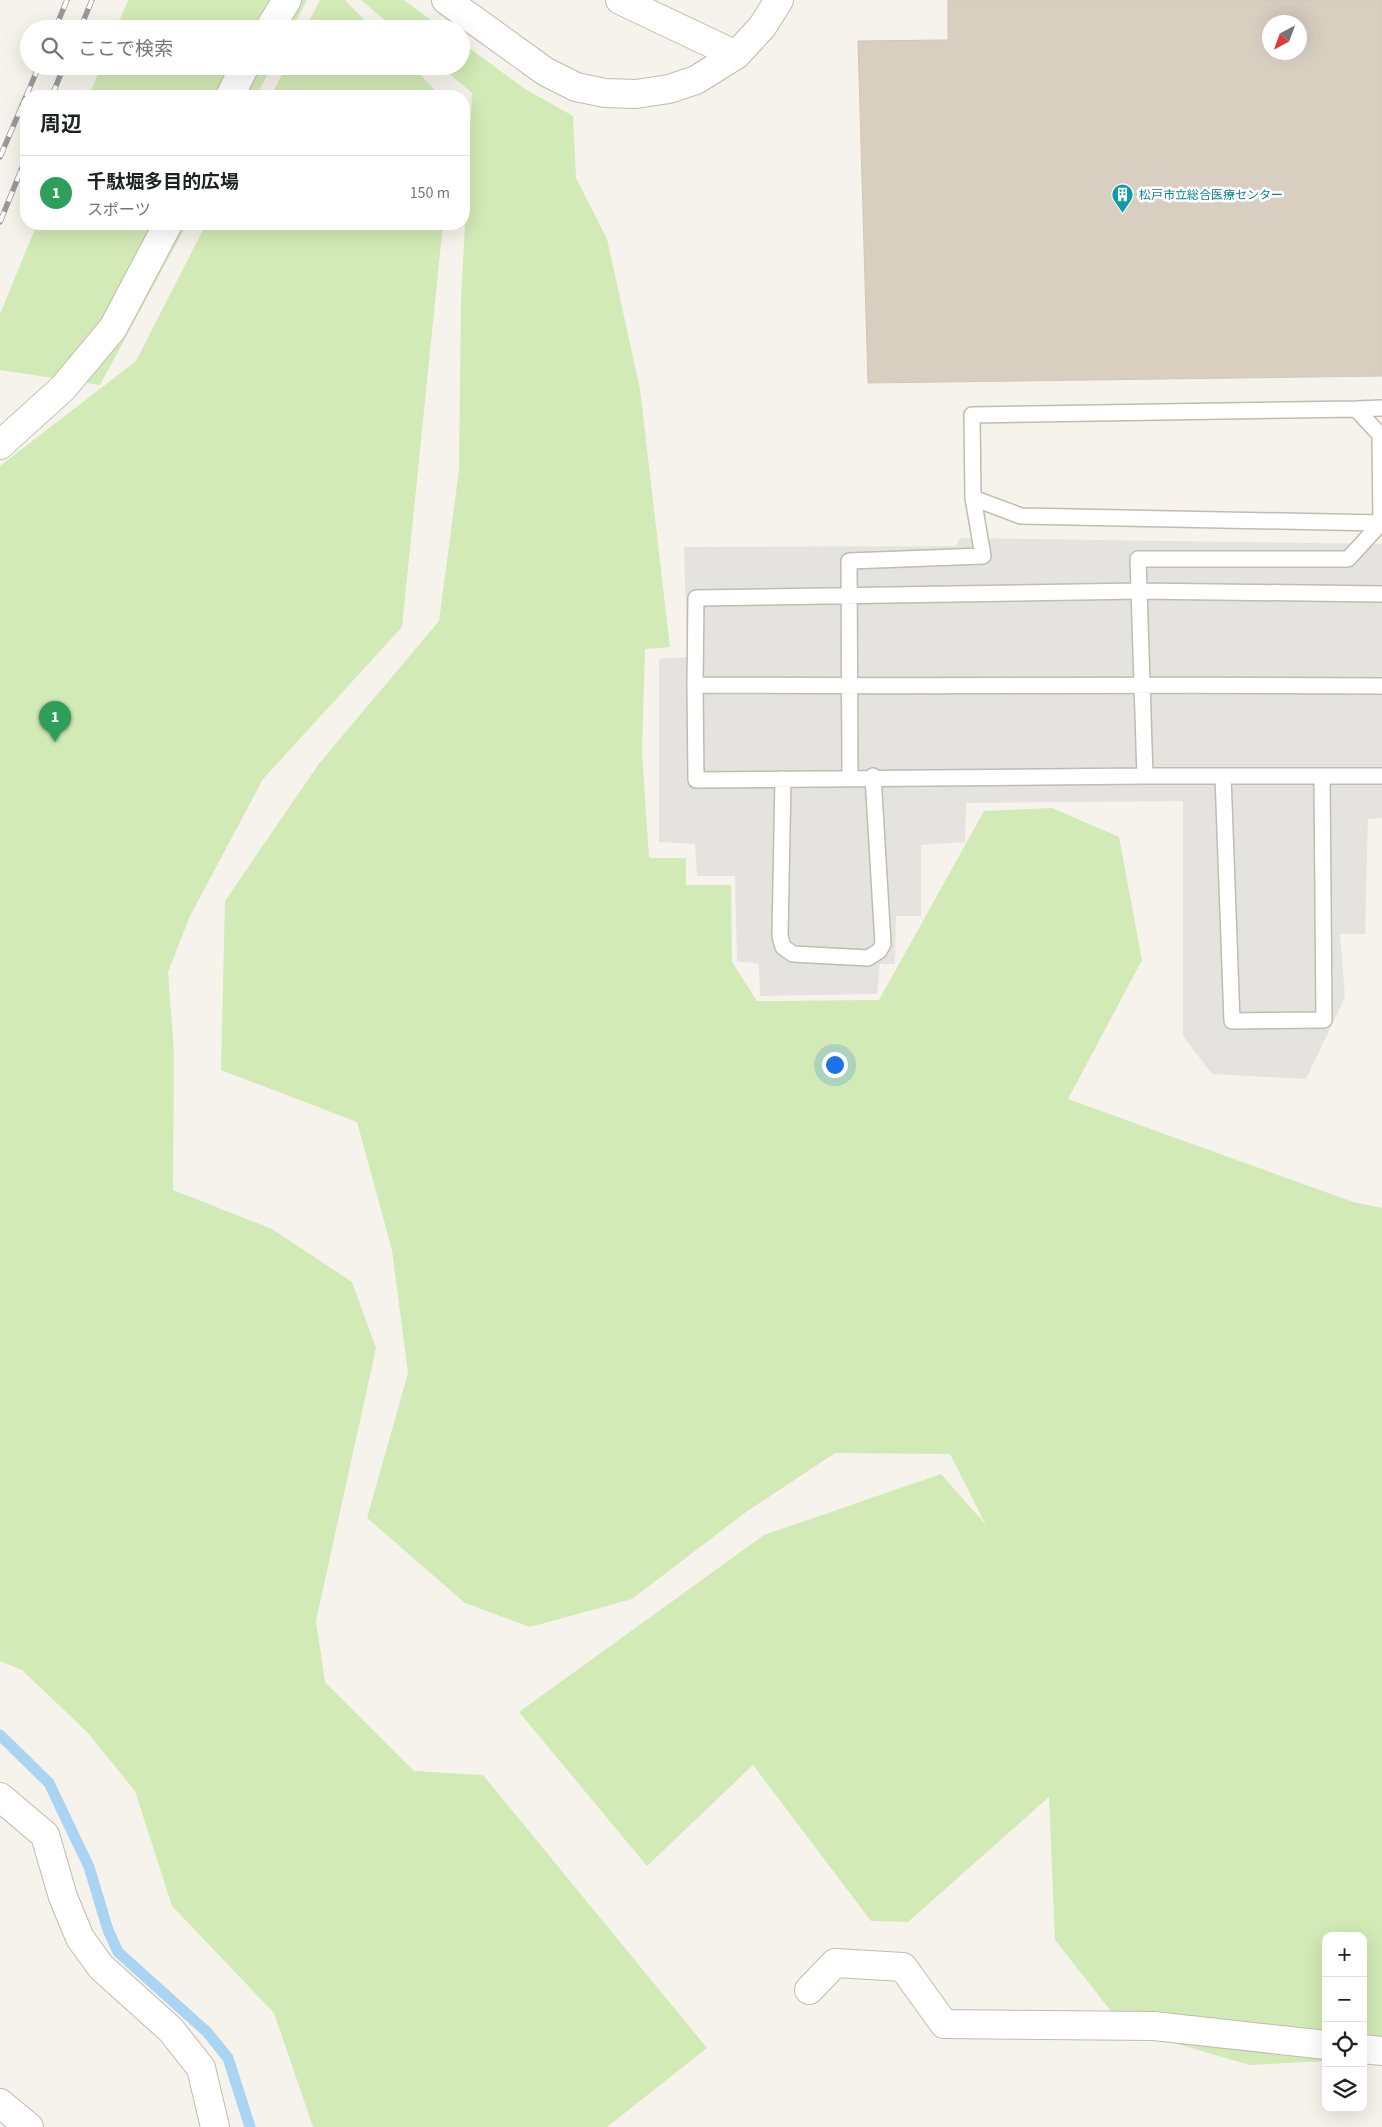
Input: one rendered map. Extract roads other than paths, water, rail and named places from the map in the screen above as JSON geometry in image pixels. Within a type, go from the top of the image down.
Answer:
[{"type":"street","points":[[275,20],[287,0]]},
{"type":"street","points":[[446,0],[546,72],[576,87],[605,93],[636,94],[669,89],[696,80],[736,55],[762,27],[779,0]]},
{"type":"street","points":[[620,0],[736,55]]},
{"type":"street","points":[[233,90],[240,75]]},
{"type":"street","points":[[0,445],[63,388],[114,328],[165,230]]},
{"type":"street","points":[[0,423],[28,419]]},
{"type":"street","points":[[0,1797],[45,1834],[63,1897],[76,1930],[100,1967],[171,2030],[202,2068],[215,2127]]},
{"type":"street","points":[[809,1990],[836,1963],[904,1966],[944,2024],[1154,2026],[1322,2045]]},
{"type":"street","points":[[1367,2049],[1382,2051]]},
{"type":"street","points":[[0,2104],[28,2127]]},
{"type":"lane","points":[[850,777],[849,561],[983,556],[973,498],[972,415],[1382,408]]},
{"type":"lane","points":[[1145,776],[1138,559],[1348,559],[1382,522],[1380,435],[1356,409]]},
{"type":"lane","points":[[973,498],[1021,516],[1382,522]]},
{"type":"lane","points":[[1382,594],[1139,592],[696,598],[695,685],[696,780],[873,776],[1382,776]]},
{"type":"lane","points":[[695,685],[1142,684],[1382,686]]},
{"type":"lane","points":[[783,779],[780,936],[783,947],[793,954],[868,958],[879,951],[883,944],[873,776]]},
{"type":"lane","points":[[1223,776],[1232,1021],[1324,1020],[1322,776]]},
{"type":"waterway","points":[[0,1735],[49,1783],[89,1867],[108,1930],[118,1952],[207,2032],[228,2058],[250,2127]]},
{"type":"railway","points":[[59,20],[67,0]]},
{"type":"railway","points":[[84,20],[92,0]]},
{"type":"railway","points":[[29,90],[35,75]]},
{"type":"railway","points":[[54,90],[60,75]]},
{"type":"railway","points":[[0,157],[20,110]]},
{"type":"railway","points":[[0,222],[20,173]]},
{"type":"place","name":"松戸市立総合医療センター","points":[[1123,214]]},
{"type":"place","name":"千駄堀多目的広場","points":[[55,742]]}]
